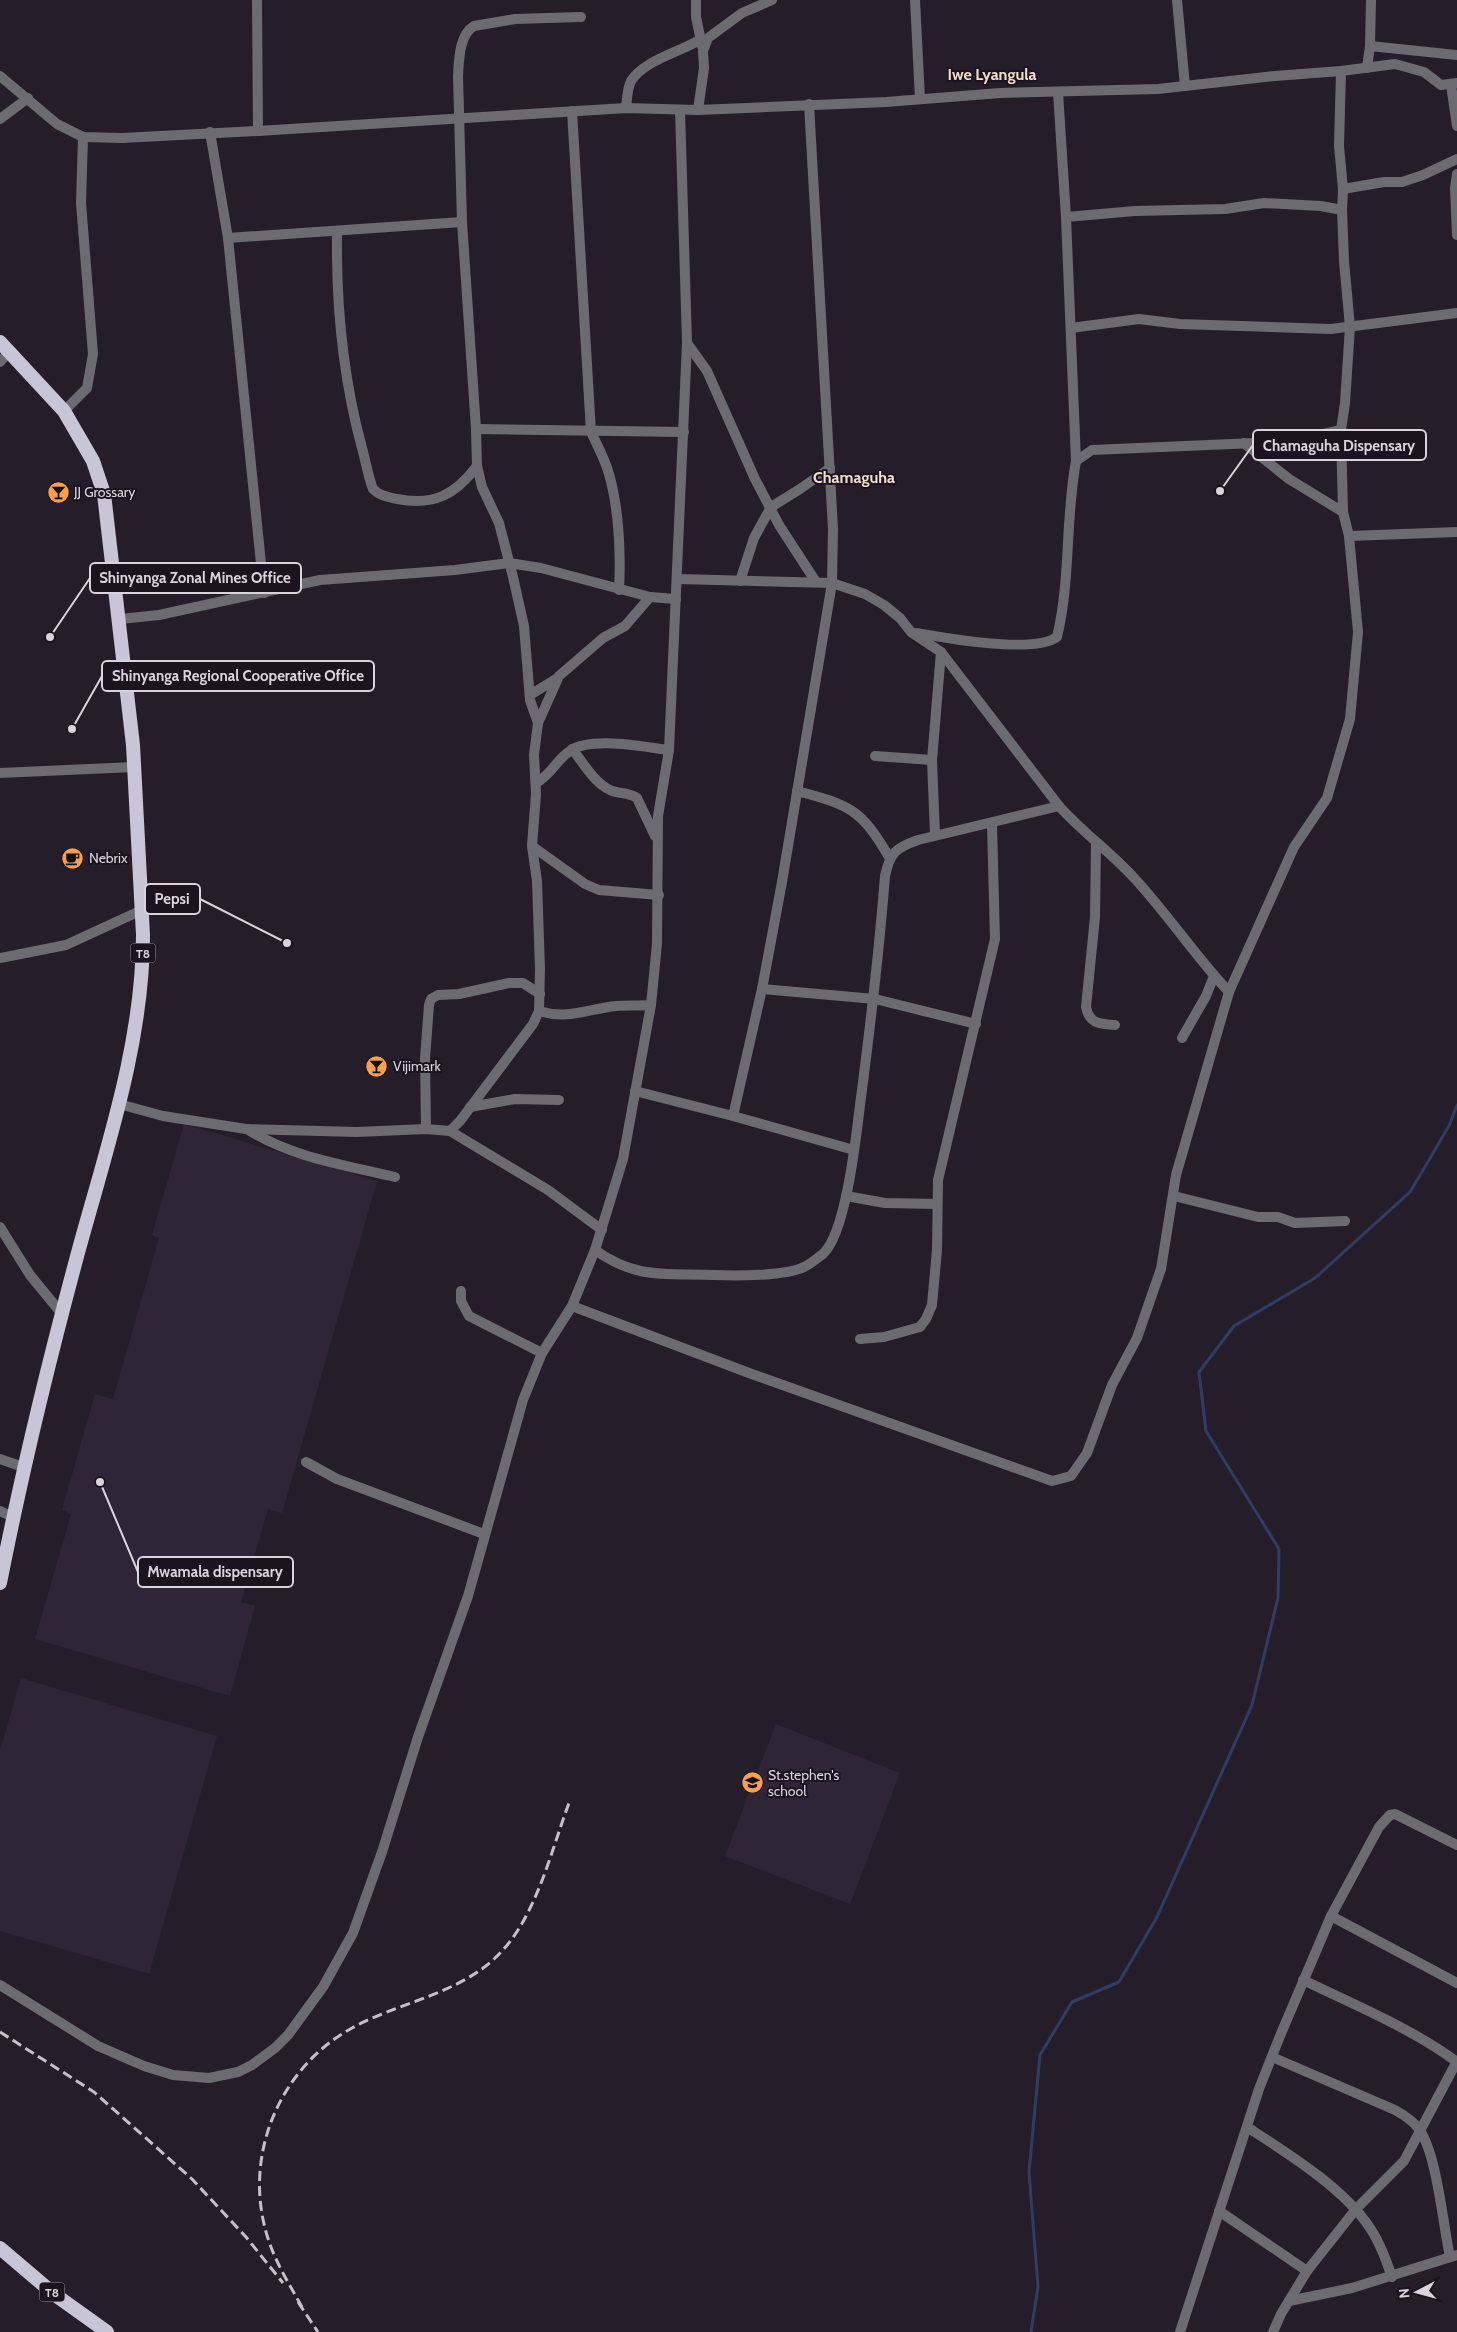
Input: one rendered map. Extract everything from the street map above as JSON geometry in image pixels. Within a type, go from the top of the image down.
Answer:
[{"type":"highway","name":"T8","points":[[0,1583],[23,1467],[119,1104],[137,1014],[143,963],[134,767],[120,619],[104,494],[93,461],[64,412],[3,352]]},
{"type":"highway","name":"T8","points":[[0,2248],[54,2294],[107,2332]]},
{"type":"street","points":[[258,0],[258,131]]},
{"type":"street","points":[[696,0],[704,68],[698,110]]},
{"type":"street","points":[[703,51],[708,38],[719,28],[742,13],[772,0]]},
{"type":"street","points":[[914,0],[920,99]]},
{"type":"street","points":[[1177,0],[1185,86]]},
{"type":"street","points":[[1367,68],[1370,46],[1370,0]]},
{"type":"street","points":[[538,723],[530,695],[524,626],[499,523],[482,487],[477,466],[462,222],[458,76],[460,56],[469,29],[483,24],[508,20],[582,17]]},
{"type":"street","points":[[626,108],[632,81],[640,73],[661,58],[701,39]]},
{"type":"street","points":[[1370,46],[1457,55]]},
{"type":"street","points":[[0,76],[57,124],[83,138],[122,138],[626,108],[698,110],[1000,93],[1100,92],[1341,72],[1395,64],[1414,68],[1441,85],[1454,84],[1457,126]]},
{"type":"street","points":[[572,1306],[749,1373],[1052,1481],[1070,1476],[1087,1454],[1112,1385],[1138,1338],[1161,1269],[1176,1175],[1192,1113],[1229,992],[1294,847],[1327,798],[1350,719],[1358,632],[1349,536],[1344,512],[1341,430],[1345,403],[1350,327],[1342,210],[1343,189],[1339,126],[1341,72]]},
{"type":"street","points":[[911,632],[975,643],[1042,644],[1056,637],[1065,594],[1070,495],[1076,461],[1066,217],[1058,92]]},
{"type":"street","points":[[0,118],[28,98]]},
{"type":"street","points":[[733,1116],[762,989],[832,583],[833,529],[809,104]]},
{"type":"street","points":[[0,1985],[98,2046],[144,2066],[172,2075],[196,2078],[225,2076],[252,2066],[275,2048],[298,2023],[322,1987],[353,1933],[382,1852],[418,1737],[468,1596],[523,1400],[542,1353],[572,1306],[602,1230],[623,1159],[636,1091],[651,1005],[657,944],[659,895],[658,816],[669,750],[678,579],[687,343],[680,110]]},
{"type":"street","points":[[572,111],[591,432],[609,474],[616,502],[620,570],[619,590]]},
{"type":"street","points":[[210,132],[228,238],[264,593]]},
{"type":"street","points":[[64,412],[87,388],[93,354],[81,203],[83,138]]},
{"type":"street","points":[[1343,189],[1384,182],[1402,182],[1423,175],[1457,159]]},
{"type":"street","points":[[1457,174],[1457,235]]},
{"type":"street","points":[[1066,217],[1135,211],[1225,209],[1264,203],[1321,206],[1342,210]]},
{"type":"street","points":[[228,238],[462,222]]},
{"type":"street","points":[[337,232],[337,270],[342,346],[356,427],[373,489],[381,495],[405,500],[433,500],[456,488],[467,479],[477,466]]},
{"type":"street","points":[[1070,328],[1127,319],[1180,324],[1323,329],[1457,313]]},
{"type":"street","points":[[687,343],[707,371],[755,479],[779,525],[816,582]]},
{"type":"street","points":[[476,429],[684,432]]},
{"type":"street","points":[[1076,461],[1092,450],[1297,440],[1341,430]]},
{"type":"street","points":[[1244,443],[1289,480],[1344,512]]},
{"type":"street","points":[[740,581],[754,538],[771,507],[830,468]]},
{"type":"street","points":[[1349,536],[1457,532]]},
{"type":"street","points":[[120,619],[159,615],[340,578],[455,570],[509,563],[541,568],[650,597],[676,599]]},
{"type":"street","points":[[678,579],[832,583],[865,594],[884,605],[900,618],[911,632],[941,652],[1059,806],[1137,880],[1229,992]]},
{"type":"street","points":[[530,695],[556,680],[603,638],[625,626],[650,597]]},
{"type":"street","points":[[935,835],[932,760],[941,652]]},
{"type":"street","points":[[450,1132],[533,1024],[539,1011],[537,881],[532,846],[536,783],[534,755],[538,723],[556,680]]},
{"type":"street","points":[[536,783],[552,771],[566,753],[584,744],[669,750]]},
{"type":"street","points":[[572,749],[603,786],[611,791],[637,798],[658,844]]},
{"type":"street","points":[[875,756],[932,760]]},
{"type":"street","points":[[0,773],[134,767]]},
{"type":"street","points":[[797,791],[839,804],[854,811],[864,819],[889,857]]},
{"type":"street","points":[[595,1250],[611,1261],[652,1275],[729,1276],[800,1269],[806,1267],[825,1252],[839,1221],[846,1196],[854,1150],[874,999],[885,876],[889,857],[909,843],[935,835],[992,824],[1059,806]]},
{"type":"street","points":[[860,1339],[884,1337],[920,1326],[926,1320],[932,1305],[935,1277],[938,1180],[995,938],[992,824]]},
{"type":"street","points":[[1096,842],[1095,917],[1087,1011],[1089,1017],[1095,1022],[1115,1024]]},
{"type":"street","points":[[532,846],[585,884],[599,890],[659,895]]},
{"type":"street","points":[[0,958],[66,945],[142,910]]},
{"type":"street","points":[[1182,1038],[1206,996],[1214,976]]},
{"type":"street","points":[[426,1130],[425,1058],[428,1005],[431,999],[438,996],[459,994],[509,983],[522,983],[540,994]]},
{"type":"street","points":[[762,989],[874,999],[976,1024]]},
{"type":"street","points":[[539,1011],[551,1014],[572,1015],[614,1006],[651,1005]]},
{"type":"street","points":[[636,1091],[854,1150]]},
{"type":"street","points":[[470,1108],[515,1098],[559,1100]]},
{"type":"street","points":[[119,1104],[163,1116],[246,1129],[357,1132],[426,1130],[450,1132],[548,1190],[602,1230]]},
{"type":"street","points":[[246,1129],[267,1142],[306,1155],[395,1177]]},
{"type":"street","points":[[846,1196],[885,1203],[938,1204]]},
{"type":"street","points":[[1174,1196],[1258,1217],[1278,1217],[1295,1223],[1345,1221]]},
{"type":"street","points":[[0,1227],[30,1275],[62,1314]]},
{"type":"street","points":[[461,1291],[461,1301],[469,1316],[542,1353]]},
{"type":"street","points":[[0,1459],[23,1467]]},
{"type":"street","points":[[306,1462],[338,1479],[484,1534]]},
{"type":"street","points":[[0,1511],[13,1517]]},
{"type":"street","points":[[1180,2332],[1247,2127],[1272,2057],[1331,1916],[1380,1827],[1390,1815],[1398,1815],[1457,1845]]},
{"type":"street","points":[[1331,1916],[1457,1983]]},
{"type":"street","points":[[1273,2332],[1307,2271],[1356,2209],[1404,2161],[1457,2061],[1404,2030],[1303,1980]]},
{"type":"street","points":[[1272,2057],[1395,2110],[1410,2120],[1420,2130],[1433,2167],[1453,2256],[1392,2277],[1289,2301]]},
{"type":"street","points":[[1247,2127],[1295,2158],[1356,2209],[1379,2244],[1392,2277]]},
{"type":"street","points":[[1219,2211],[1307,2271]]},
{"type":"shaded area","points":[[184,1124],[377,1181],[282,1513],[268,1509],[241,1602],[255,1606],[230,1696],[35,1639],[71,1514],[62,1510],[95,1394],[113,1399],[159,1238],[152,1235]]},
{"type":"shaded area","points":[[21,1678],[217,1736],[149,1974],[0,1931],[0,1751]]},
{"type":"shaded area","points":[[776,1724],[900,1773],[850,1904],[725,1856]]},
{"type":"waterway","points":[[1031,2332],[1038,2287],[1029,2172],[1040,2055],[1072,2002],[1119,1982],[1157,1917],[1252,1705],[1278,1598],[1279,1549],[1206,1431],[1199,1372],[1234,1326],[1315,1278],[1410,1192],[1449,1126],[1457,1105]]},
{"type":"railway","points":[[302,2307],[281,2269],[268,2239],[260,2199],[260,2170],[265,2141],[274,2114],[288,2088],[306,2065],[327,2045],[369,2019],[444,1990],[462,1981],[494,1959],[508,1944],[531,1907],[548,1865],[569,1803]]},
{"type":"railway","points":[[0,2032],[94,2092],[192,2179],[246,2237],[283,2283]]},
{"type":"railway","points":[[298,2302],[318,2332]]},
{"type":"place","name":"Chamaguha Dispensary","points":[[1220,491]]},
{"type":"place","name":"JJ Grossary","points":[[58,492]]},
{"type":"place","name":"Shinyanga Zonal Mines Office","points":[[50,637]]},
{"type":"place","name":"Shinyanga Regional Cooperative Office","points":[[72,729]]},
{"type":"place","name":"Nebrix","points":[[73,858]]},
{"type":"place","name":"Pepsi","points":[[287,943]]},
{"type":"place","name":"Vijimark","points":[[377,1066]]},
{"type":"place","name":"Mwamala dispensary","points":[[100,1482]]},
{"type":"place","name":"St.stephen's school","points":[[752,1783]]},
{"type":"district","name":"Iwe Lyangula","points":[[992,74]]},
{"type":"district","name":"Chamaguha","points":[[854,477]]}]
